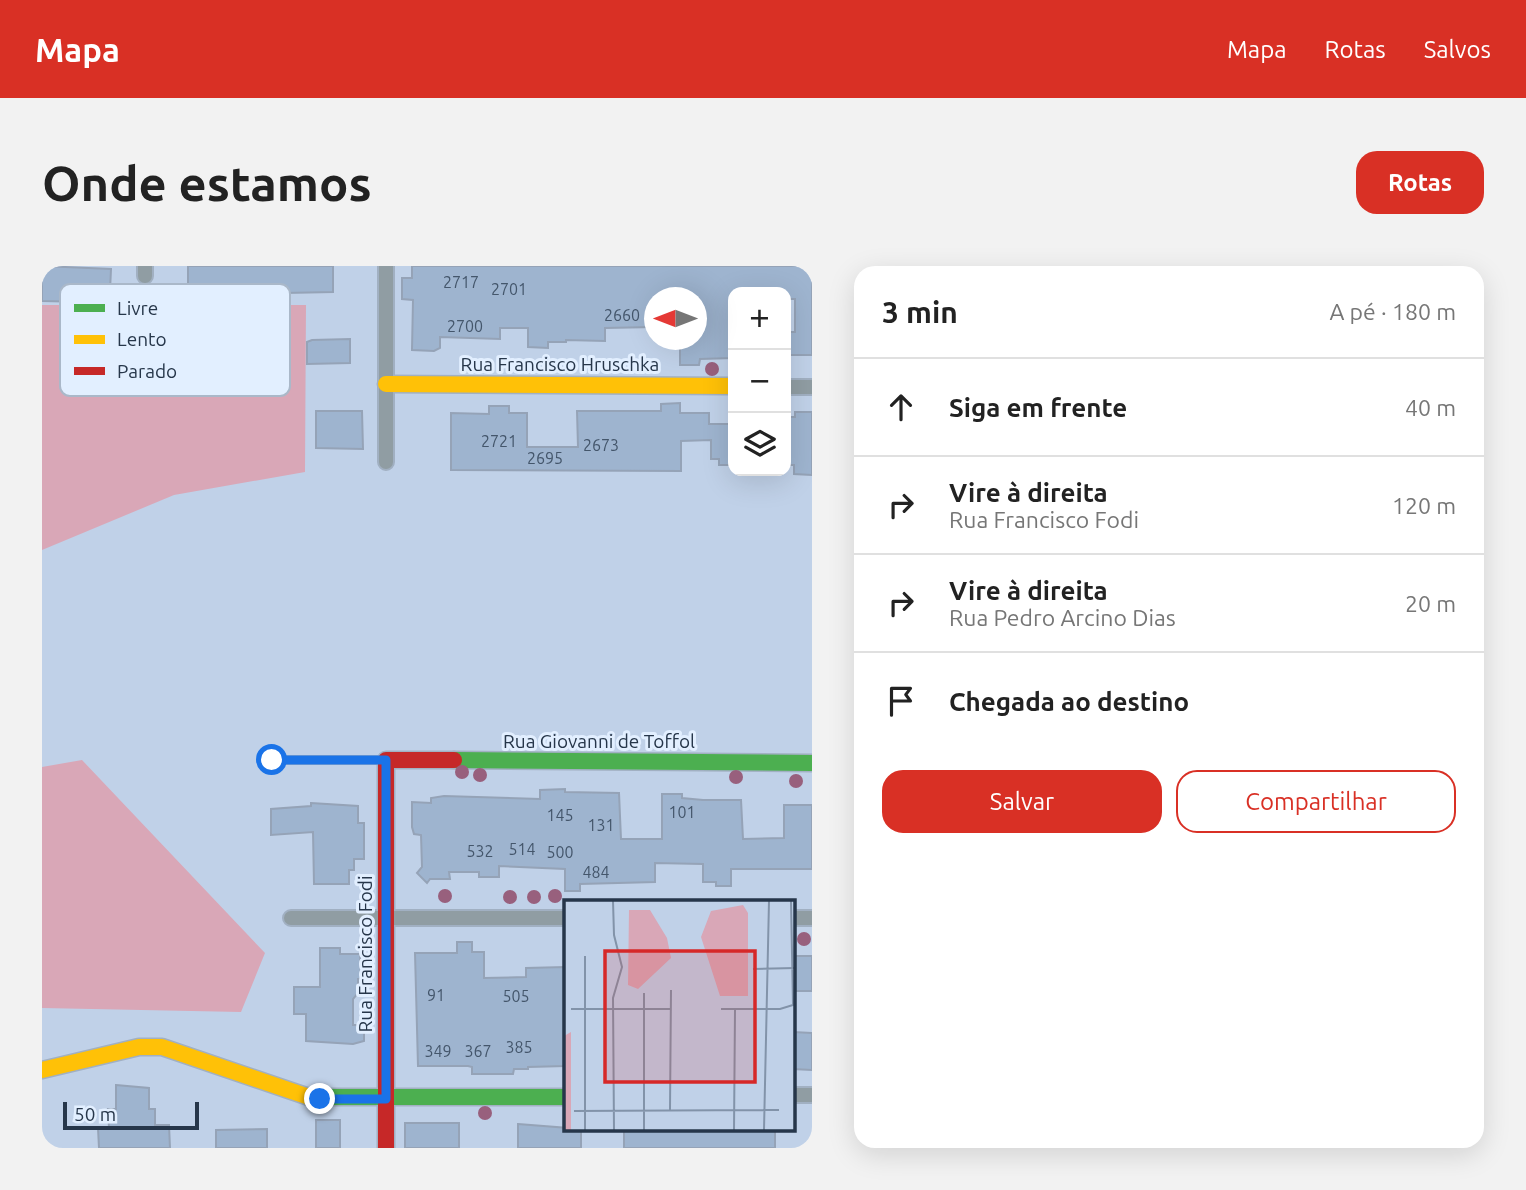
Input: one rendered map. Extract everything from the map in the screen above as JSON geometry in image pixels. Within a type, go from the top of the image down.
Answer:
[{"type":"street","points":[[386,266],[386,462]]},
{"type":"street","name":"Rua Francisco Hruschka","points":[[386,384],[728,386]]},
{"type":"street","points":[[791,387],[812,387]]},
{"type":"street","name":"Rua Giovanni de Toffol","points":[[386,760],[812,763]]},
{"type":"street","name":"Rua Francisco Fodi","points":[[386,760],[386,1148]]},
{"type":"street","points":[[290,918],[564,918]]},
{"type":"street","points":[[794,918],[812,918]]},
{"type":"street","points":[[42,1070],[139,1047],[162,1047],[320,1099],[564,1097]]},
{"type":"street","points":[[794,1095],[812,1095]]},
{"type":"lane","points":[[272,760],[386,760]]},
{"type":"shaded area","points":[[42,305],[60,305],[60,396],[290,396],[290,305],[306,305],[305,472],[174,495],[42,550]]},
{"type":"shaded area","points":[[82,760],[265,953],[241,1012],[42,1008],[42,767]]},
{"type":"building","points":[[42,266],[111,269],[110,284],[60,284],[60,301],[42,301]]},
{"type":"building","points":[[188,266],[333,266],[333,292],[290,293],[290,284],[188,284]]},
{"type":"building","points":[[412,266],[812,266],[812,355],[791,355],[791,332],[795,332],[795,299],[791,299],[791,287],[728,287],[728,358],[700,359],[699,365],[680,365],[680,350],[707,350],[707,287],[644,287],[644,327],[605,328],[605,341],[566,340],[548,342],[548,348],[528,347],[528,328],[500,328],[500,339],[440,337],[440,348],[434,351],[412,350],[413,300],[402,299],[402,278],[412,278]]},
{"type":"building","points":[[350,339],[350,363],[307,364],[307,342]]},
{"type":"building","points":[[680,403],[680,413],[709,413],[709,424],[728,424],[728,465],[719,465],[719,459],[711,459],[711,440],[681,441],[681,471],[451,470],[451,413],[489,414],[489,406],[509,406],[509,413],[527,413],[527,447],[578,447],[577,411],[661,411],[661,404]]},
{"type":"building","points":[[316,411],[362,411],[363,449],[316,448]]},
{"type":"building","points":[[795,412],[812,412],[812,475],[794,474],[794,465],[791,465],[791,417],[795,417]]},
{"type":"building","points":[[565,789],[565,792],[619,793],[621,839],[662,839],[662,794],[682,794],[682,798],[703,800],[741,800],[743,839],[784,838],[784,805],[812,805],[812,869],[731,869],[731,886],[716,886],[716,882],[703,882],[703,864],[655,863],[655,882],[580,884],[580,891],[565,891],[565,869],[499,866],[499,877],[479,877],[479,872],[449,872],[450,879],[430,879],[427,883],[417,873],[422,867],[421,835],[414,834],[412,827],[412,802],[431,803],[431,798],[444,796],[540,799],[540,790]]},
{"type":"building","points":[[311,803],[358,806],[358,823],[364,823],[364,859],[354,859],[354,870],[349,870],[349,884],[314,884],[313,832],[271,835],[271,809],[311,806]]},
{"type":"building","points":[[457,942],[472,942],[472,952],[484,952],[484,978],[526,977],[526,968],[564,967],[564,1066],[514,1069],[513,1074],[472,1074],[472,1067],[468,1066],[418,1066],[415,953],[457,953]]},
{"type":"building","points":[[320,948],[340,948],[340,954],[360,954],[361,979],[358,979],[358,993],[353,999],[353,1025],[364,1025],[364,1041],[353,1044],[306,1041],[306,1014],[294,1014],[294,987],[320,987]]},
{"type":"building","points":[[794,956],[812,956],[812,991],[794,991]]},
{"type":"building","points":[[794,1032],[812,1033],[812,1070],[794,1069]]},
{"type":"building","points":[[116,1085],[149,1088],[149,1109],[155,1109],[155,1125],[169,1125],[170,1148],[99,1148],[98,1128],[109,1128],[108,1109],[116,1109]]},
{"type":"building","points":[[316,1120],[340,1120],[340,1148],[316,1148]]},
{"type":"building","points":[[405,1123],[459,1123],[459,1148],[405,1148]]},
{"type":"building","points":[[518,1124],[581,1130],[581,1148],[518,1148]]},
{"type":"building","points":[[267,1129],[267,1148],[216,1148],[216,1130]]},
{"type":"building","points":[[624,1130],[775,1130],[775,1148],[624,1148]]},
{"type":"traffic: fast","points":[[454,760],[812,763]]},
{"type":"traffic: fast","points":[[309,1097],[564,1097]]},
{"type":"traffic: slow","points":[[386,384],[728,386]]},
{"type":"traffic: slow","points":[[42,1070],[139,1047],[162,1047],[309,1097]]},
{"type":"traffic: jam","points":[[386,1148],[386,760],[454,760]]},
{"type":"route","points":[[272,760],[386,760],[386,1099],[320,1099]]}]
